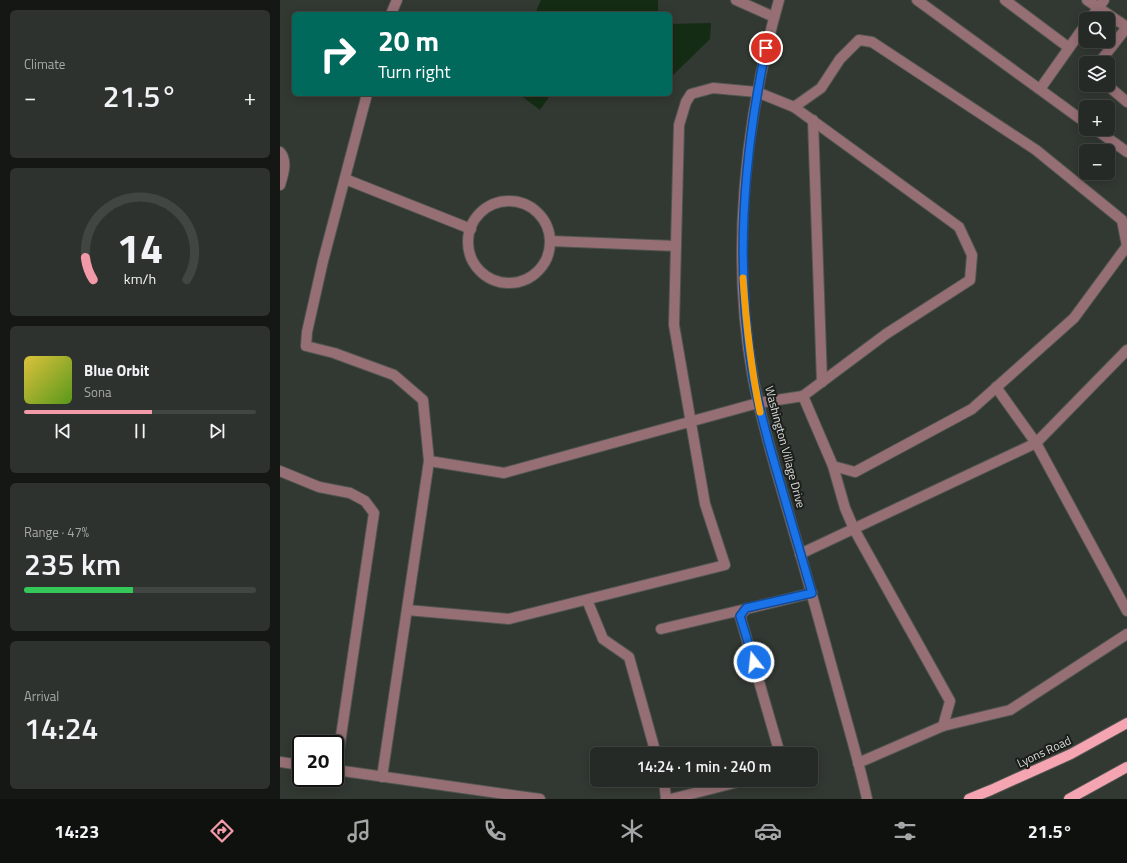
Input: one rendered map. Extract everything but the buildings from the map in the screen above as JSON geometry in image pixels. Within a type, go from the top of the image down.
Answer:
[{"type":"main road","name":"Lyons Road","points":[[969,799],[1071,754],[1127,722]]},
{"type":"main road","points":[[1069,799],[1127,767]]},
{"type":"street","points":[[392,12],[397,0]]},
{"type":"street","points":[[736,0],[774,17]]},
{"type":"street","name":"Washington Village Drive","points":[[779,0],[769,34],[757,92],[748,152],[742,271],[746,326],[753,377],[764,428],[812,593],[867,799]]},
{"type":"street","points":[[917,0],[1079,118]]},
{"type":"street","points":[[1005,0],[1068,48]]},
{"type":"street","points":[[1087,0],[1101,4],[1127,27],[1104,56]]},
{"type":"street","points":[[1040,89],[1079,33]]},
{"type":"street","points":[[794,107],[821,88],[840,60],[859,40],[872,42],[1036,150],[1122,220],[1127,246],[1074,318],[972,409],[855,472],[833,466]]},
{"type":"street","points":[[407,610],[508,619],[725,565],[705,504],[691,421],[674,325],[679,125],[686,102],[691,94],[712,88],[757,92],[794,107],[814,120],[959,227],[972,255],[970,280],[886,334],[803,396],[758,403],[691,421],[504,473],[429,461]]},
{"type":"street","points":[[1115,92],[1127,102]]},
{"type":"street","points":[[366,96],[313,304],[307,332],[306,346],[334,353],[394,375],[423,400],[429,461],[382,777]]},
{"type":"street","points":[[814,120],[822,382]]},
{"type":"street","points":[[1105,136],[1127,152]]},
{"type":"street","points":[[280,152],[282,155],[284,169],[280,185]]},
{"type":"street","points":[[345,179],[471,229]]},
{"type":"street","points":[[512,201],[530,207],[539,214],[546,225],[550,241],[549,253],[545,263],[533,276],[525,280],[508,283],[490,278],[477,268],[470,256],[468,240],[471,229],[474,221],[488,207],[499,202],[512,201]]},
{"type":"street","points":[[550,241],[676,246]]},
{"type":"street","points":[[800,554],[1036,443],[1127,350]]},
{"type":"street","points":[[996,387],[1036,443],[1127,611]]},
{"type":"street","points":[[803,396],[833,466],[845,508],[854,529],[950,701],[943,726]]},
{"type":"street","points":[[280,471],[319,487],[350,492],[366,501],[374,513],[341,735]]},
{"type":"street","points":[[661,630],[812,593]]},
{"type":"street","points":[[587,600],[603,639],[629,657],[654,747]]},
{"type":"street","points":[[746,608],[740,616],[778,747]]},
{"type":"street","points":[[858,763],[943,726],[1010,710],[1127,634]]},
{"type":"street","points":[[280,762],[292,764]]},
{"type":"street","points":[[344,771],[540,799]]},
{"type":"street","points":[[665,787],[666,799]]},
{"type":"street","points":[[671,799],[718,787]]},
{"type":"shaded area","points":[[541,0],[658,0],[658,12],[536,12]]},
{"type":"shaded area","points":[[711,23],[710,39],[672,76],[672,24]]},
{"type":"shaded area","points":[[522,96],[550,96],[540,110]]},
{"type":"slow traffic","points":[[743,278],[746,326],[753,377],[760,412]]},
{"type":"route","points":[[754,662],[740,616],[746,608],[812,593],[764,428],[753,377],[746,326],[742,271],[748,152],[757,92],[766,48]]}]
